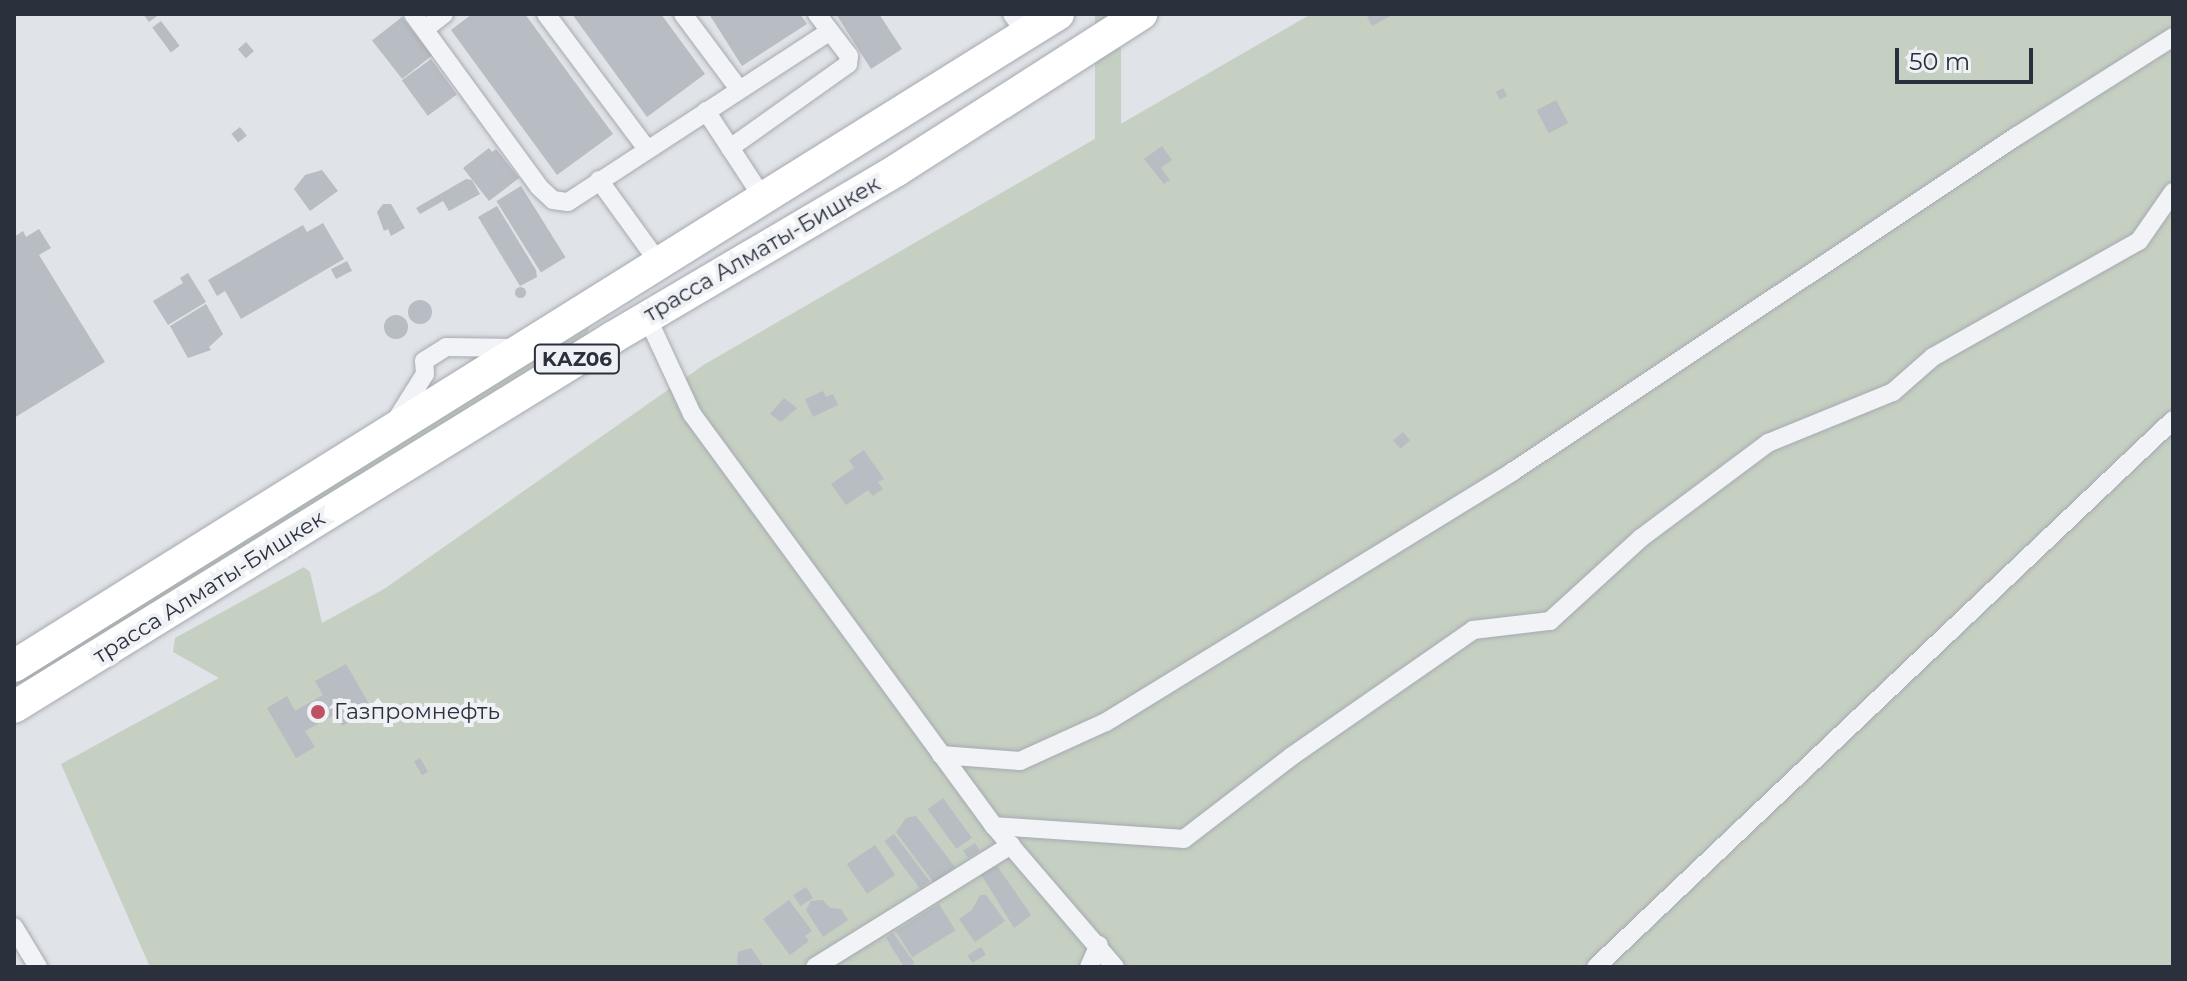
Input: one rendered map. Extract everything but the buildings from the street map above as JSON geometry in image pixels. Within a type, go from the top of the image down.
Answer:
[{"type":"highway","name":"трасса Алматы-Бишкек","points":[[14,666],[763,198],[871,129],[1019,24],[1058,14]]},
{"type":"highway","name":"трасса Алматы-Бишкек","points":[[14,707],[647,317],[897,170],[1141,14]]},
{"type":"highway","points":[[871,129],[897,170]]},
{"type":"street","points":[[444,14],[419,22],[539,187],[553,200],[568,202],[829,32]]},
{"type":"street","points":[[546,14],[647,149]]},
{"type":"street","points":[[683,14],[739,89]]},
{"type":"street","points":[[730,148],[848,64],[849,56],[817,14]]},
{"type":"street","points":[[941,755],[1020,761],[1106,722],[1512,472],[2003,145],[2173,37]]},
{"type":"street","points":[[706,111],[763,198]]},
{"type":"street","points":[[599,180],[659,263]]},
{"type":"street","points":[[994,826],[1184,839],[1292,756],[1473,630],[1550,621],[1641,538],[1768,443],[1893,392],[1933,357],[2139,241],[2173,192]]},
{"type":"street","points":[[647,317],[692,414],[994,826],[1115,967]]},
{"type":"street","points":[[376,442],[409,401],[425,374],[424,361],[446,347],[508,349],[533,343]]},
{"type":"street","points":[[1596,967],[2173,420]]},
{"type":"street","points":[[815,967],[1011,845]]},
{"type":"street","points":[[14,927],[38,967]]},
{"type":"street","points":[[1089,967],[1099,945]]},
{"type":"green space","points":[[1095,14],[1121,14],[1121,217],[1095,217]]},
{"type":"green space","points":[[1311,14],[2173,14],[2173,967],[150,967],[61,764],[219,678],[173,652],[175,638],[304,567],[310,572],[322,623],[384,589],[705,364]]},
{"type":"green space","points":[[589,327],[586,340],[14,697],[14,682]]},
{"type":"place","name":"Газпромнефть","points":[[318,712]]}]
